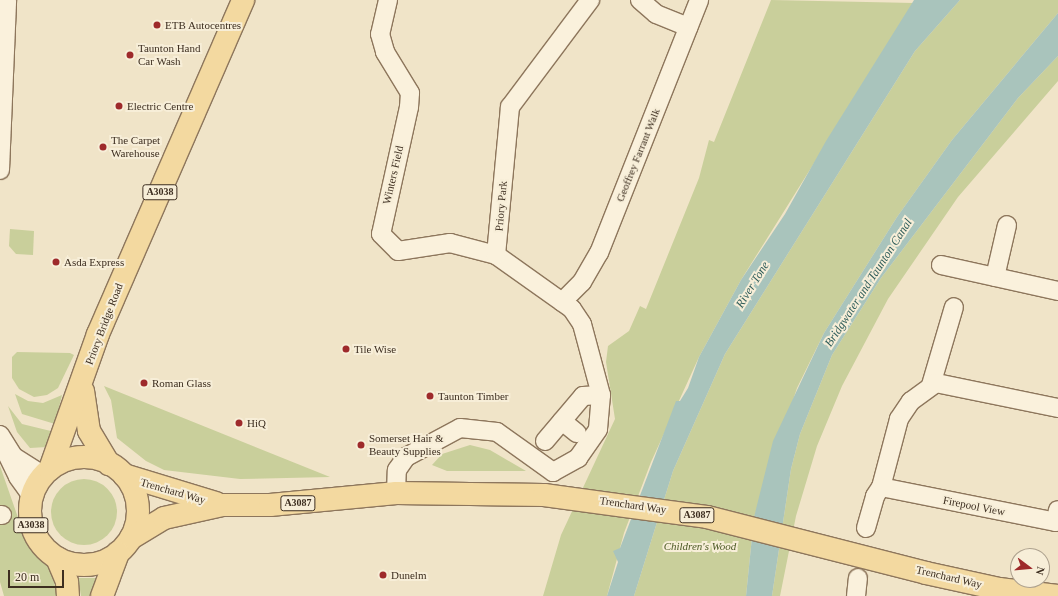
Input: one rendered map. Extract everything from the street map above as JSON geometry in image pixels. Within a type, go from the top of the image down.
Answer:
[{"type":"main road","name":"Priory Bridge Road","points":[[47,472],[82,386],[98,334],[243,0]]},
{"type":"main road","name":"Priory Bridge Road","points":[[82,386],[89,431],[117,470]]},
{"type":"main road","points":[[47,472],[79,457],[117,470]]},
{"type":"main road","name":"Trenchard Way","points":[[117,470],[223,505]]},
{"type":"main road","name":"A3038","points":[[102,596],[124,546],[136,525],[136,499],[117,470]]},
{"type":"main road","name":"A3038","points":[[47,472],[32,496],[31,525],[45,549],[57,558],[88,565],[124,546]]},
{"type":"main road","name":"Trenchard Way","points":[[124,546],[164,518],[223,505],[270,505],[396,494],[544,495],[707,517],[847,553],[973,590],[1058,596]]},
{"type":"main road","name":"A3038","points":[[57,558],[67,582],[68,596]]},
{"type":"street","name":"Winters Field","points":[[388,0],[380,34],[385,52],[410,93],[410,107],[382,234],[398,251],[450,242],[496,255]]},
{"type":"street","name":"Priory Park","points":[[496,255],[510,107],[590,0]]},
{"type":"street","points":[[640,0],[656,14],[688,27]]},
{"type":"street","name":"Geoffrey Farrant Walk","points":[[562,302],[582,282],[599,253],[699,0]]},
{"type":"street","points":[[0,170],[4,10]]},
{"type":"street","points":[[995,277],[1007,225]]},
{"type":"street","points":[[396,494],[397,470],[406,457],[460,428],[497,432],[553,472],[563,469],[590,445],[602,412],[601,395],[582,324],[562,302],[496,255]]},
{"type":"street","points":[[941,265],[1058,291]]},
{"type":"street","points":[[866,528],[875,496],[881,487],[899,419],[911,401],[932,385],[954,307]]},
{"type":"street","points":[[932,385],[1058,408]]},
{"type":"street","points":[[545,441],[583,396],[601,395]]},
{"type":"street","points":[[562,421],[577,434]]},
{"type":"street","points":[[3,440],[25,466],[47,472]]},
{"type":"street","points":[[3,440],[18,477],[32,496]]},
{"type":"street","name":"Firepool View","points":[[881,487],[1056,522],[1058,510]]},
{"type":"street","points":[[856,596],[858,578]]},
{"type":"green space","points":[[771,0],[914,3],[741,280],[699,357],[651,462],[624,533],[607,596],[543,596],[561,535],[615,419],[606,362],[608,346],[629,331],[640,306],[646,309],[699,178],[709,140],[714,142]]},
{"type":"green space","name":"Children's Wood","points":[[960,0],[1058,0],[1058,13],[952,140],[897,217],[824,333],[797,388],[754,517],[746,596],[634,596],[673,471],[725,354],[915,51]]},
{"type":"green space","points":[[1058,56],[1058,81],[958,197],[888,299],[842,386],[817,446],[796,516],[780,596],[772,596],[791,469],[800,434],[832,355],[881,278],[1018,98]]},
{"type":"green space","points":[[10,229],[34,231],[33,255],[16,254],[9,246]]},
{"type":"green space","points":[[17,352],[70,353],[74,355],[58,388],[47,395],[34,397],[19,389],[12,378],[12,357]]},
{"type":"green space","points":[[104,386],[330,477],[240,479],[164,470],[146,461],[117,438],[111,400]]},
{"type":"green space","points":[[15,394],[28,401],[43,403],[62,395],[55,424],[22,414]]},
{"type":"green space","points":[[8,406],[22,424],[59,433],[47,447],[30,448],[17,432]]},
{"type":"green space","points":[[470,445],[490,450],[526,471],[447,471],[432,465],[442,454]]},
{"type":"green space","points":[[0,466],[22,529],[50,569],[58,596],[4,596],[0,582],[0,523],[7,521],[8,508],[0,505]]},
{"type":"green space","points":[[84,479],[97,482],[107,489],[114,499],[117,512],[114,525],[107,535],[97,542],[84,545],[71,542],[61,535],[54,525],[51,512],[54,499],[61,489],[71,482]]},
{"type":"green space","points":[[78,578],[98,578],[93,596],[81,596]]},
{"type":"water","name":"River Tone","points":[[914,0],[960,0],[915,51],[725,354],[673,471],[634,596],[607,596],[618,562],[613,551],[620,548],[676,401],[680,401],[688,388],[699,357],[741,280],[785,214],[826,141]]},
{"type":"water","name":"Bridgwater and Taunton Canal","points":[[1058,13],[1058,56],[1018,98],[881,278],[832,355],[800,434],[791,469],[772,596],[746,596],[754,517],[773,441],[824,333],[897,217],[952,140]]},
{"type":"place","name":"ETB Autocentres","points":[[157,25]]},
{"type":"place","name":"Taunton Hand Car Wash","points":[[130,55]]},
{"type":"place","name":"Electric Centre","points":[[119,106]]},
{"type":"place","name":"The Carpet Warehouse","points":[[103,147]]},
{"type":"place","name":"Asda Express","points":[[56,262]]},
{"type":"place","name":"Tile Wise","points":[[346,349]]},
{"type":"place","name":"Roman Glass","points":[[144,383]]},
{"type":"place","name":"Taunton Timber","points":[[430,396]]},
{"type":"place","name":"HiQ","points":[[239,423]]},
{"type":"place","name":"Somerset Hair & Beauty Supplies","points":[[361,445]]},
{"type":"place","name":"Dunelm","points":[[383,575]]}]
